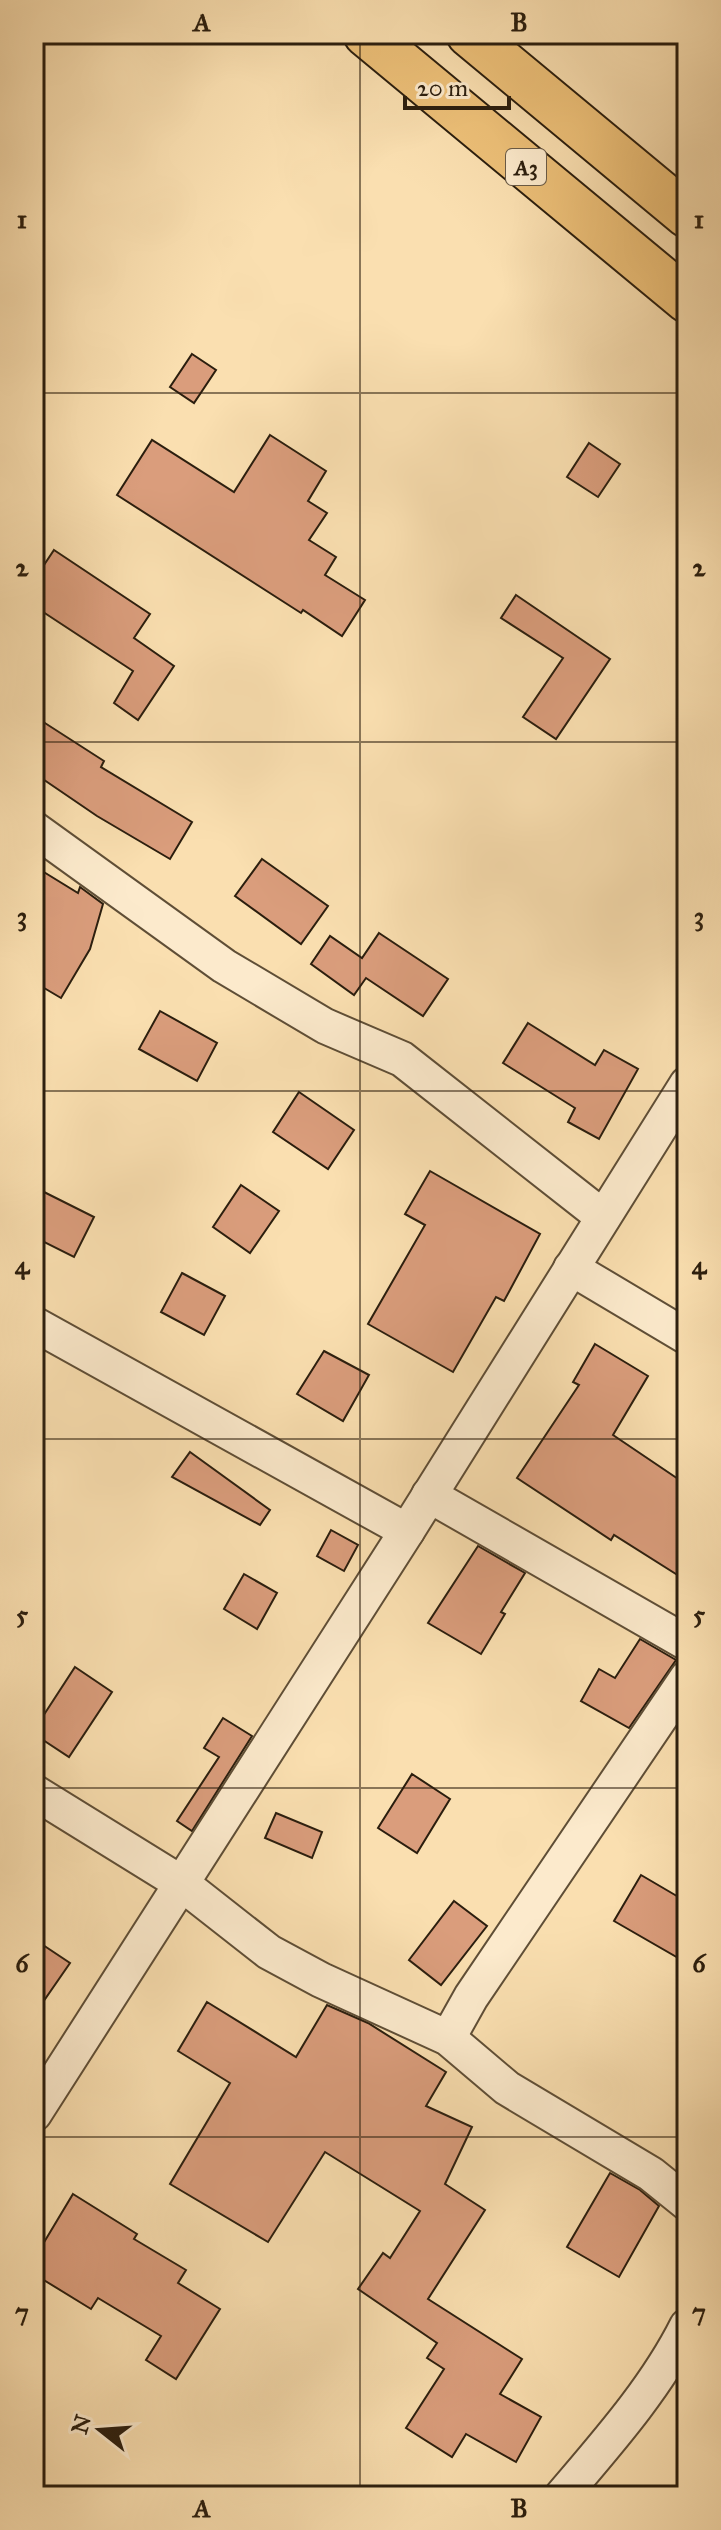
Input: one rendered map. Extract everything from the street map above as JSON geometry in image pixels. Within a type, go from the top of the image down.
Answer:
[{"type":"highway","name":"A3","points":[[366,34],[687,300]]},
{"type":"highway","points":[[469,34],[687,215]]},
{"type":"street","points":[[34,829],[224,966],[325,1026],[402,1059],[603,1217]]},
{"type":"street","points":[[34,2114],[407,1531],[687,1084]]},
{"type":"street","points":[[571,1268],[687,1337]]},
{"type":"street","points":[[34,1324],[407,1531]]},
{"type":"street","points":[[429,1495],[687,1643]]},
{"type":"street","points":[[448,2038],[471,1997],[687,1678]]},
{"type":"street","points":[[34,1792],[181,1883],[269,1952],[321,1980],[448,2038],[507,2088],[651,2174],[687,2203]]},
{"type":"street","points":[[562,2496],[607,2443],[672,2356],[687,2326]]},
{"type":"building","points":[[192,354],[216,370],[194,403],[170,387]]},
{"type":"building","points":[[270,435],[326,471],[308,501],[327,513],[309,540],[336,557],[325,575],[365,600],[342,636],[117,495],[152,440],[234,492]]},
{"type":"building","points":[[589,443],[620,464],[598,497],[567,477]]},
{"type":"building","points":[[54,550],[150,614],[134,638],[174,666],[138,720],[114,703],[133,671],[34,606],[34,580]]},
{"type":"building","points":[[516,595],[610,659],[556,739],[523,717],[563,658],[501,618]]},
{"type":"building","points":[[34,716],[104,761],[101,767],[192,822],[170,859],[97,816],[34,773]]},
{"type":"building","points":[[262,859],[328,906],[301,944],[235,896]]},
{"type":"building","points":[[34,866],[78,893],[80,887],[103,904],[90,949],[61,998],[34,982]]},
{"type":"building","points":[[379,933],[448,979],[423,1016],[366,978],[354,995],[311,964],[330,936],[362,958]]},
{"type":"building","points":[[160,1011],[217,1043],[197,1081],[139,1049]]},
{"type":"building","points":[[528,1023],[595,1065],[604,1050],[638,1069],[599,1139],[568,1122],[575,1108],[503,1063]]},
{"type":"building","points":[[299,1092],[354,1130],[328,1169],[273,1132]]},
{"type":"building","points":[[430,1171],[540,1234],[504,1301],[496,1297],[453,1372],[368,1324],[425,1225],[405,1214]]},
{"type":"building","points":[[241,1185],[279,1211],[250,1253],[213,1227]]},
{"type":"building","points":[[44,1192],[94,1217],[74,1257],[34,1237],[34,1211]]},
{"type":"building","points":[[182,1273],[225,1296],[204,1335],[161,1312]]},
{"type":"building","points":[[595,1344],[648,1376],[613,1435],[687,1485],[687,1581],[614,1535],[611,1540],[517,1478],[579,1385],[573,1382]]},
{"type":"building","points":[[324,1351],[369,1375],[343,1421],[297,1394]]},
{"type":"building","points":[[190,1452],[270,1510],[260,1525],[172,1477]]},
{"type":"building","points":[[331,1530],[358,1545],[344,1571],[317,1556]]},
{"type":"building","points":[[478,1546],[525,1573],[501,1612],[505,1614],[481,1654],[428,1623]]},
{"type":"building","points":[[244,1574],[277,1593],[257,1629],[224,1609]]},
{"type":"building","points":[[640,1639],[676,1660],[629,1728],[581,1701],[599,1669],[615,1678]]},
{"type":"building","points":[[75,1667],[112,1692],[69,1757],[34,1734],[34,1730]]},
{"type":"building","points":[[223,1718],[252,1736],[192,1831],[177,1821],[219,1757],[204,1748]]},
{"type":"building","points":[[412,1774],[450,1799],[417,1853],[378,1828]]},
{"type":"building","points":[[276,1813],[322,1832],[312,1858],[265,1838]]},
{"type":"building","points":[[641,1875],[687,1902],[687,1963],[614,1921]]},
{"type":"building","points":[[454,1901],[487,1926],[441,1985],[409,1960]]},
{"type":"building","points":[[34,1939],[70,1963],[34,2015]]},
{"type":"building","points":[[207,2002],[296,2057],[327,2005],[368,2023],[446,2072],[426,2106],[472,2127],[445,2184],[485,2210],[428,2299],[522,2359],[500,2394],[541,2417],[516,2462],[466,2434],[452,2457],[406,2428],[444,2369],[427,2358],[437,2343],[358,2289],[383,2253],[390,2258],[420,2211],[325,2152],[268,2242],[170,2184],[230,2083],[178,2051]]},
{"type":"building","points":[[610,2173],[640,2190],[659,2206],[619,2277],[567,2247]]},
{"type":"building","points":[[73,2194],[137,2234],[134,2239],[186,2270],[178,2283],[220,2309],[176,2379],[146,2360],[161,2336],[98,2298],[91,2309],[34,2274],[34,2259]]}]
